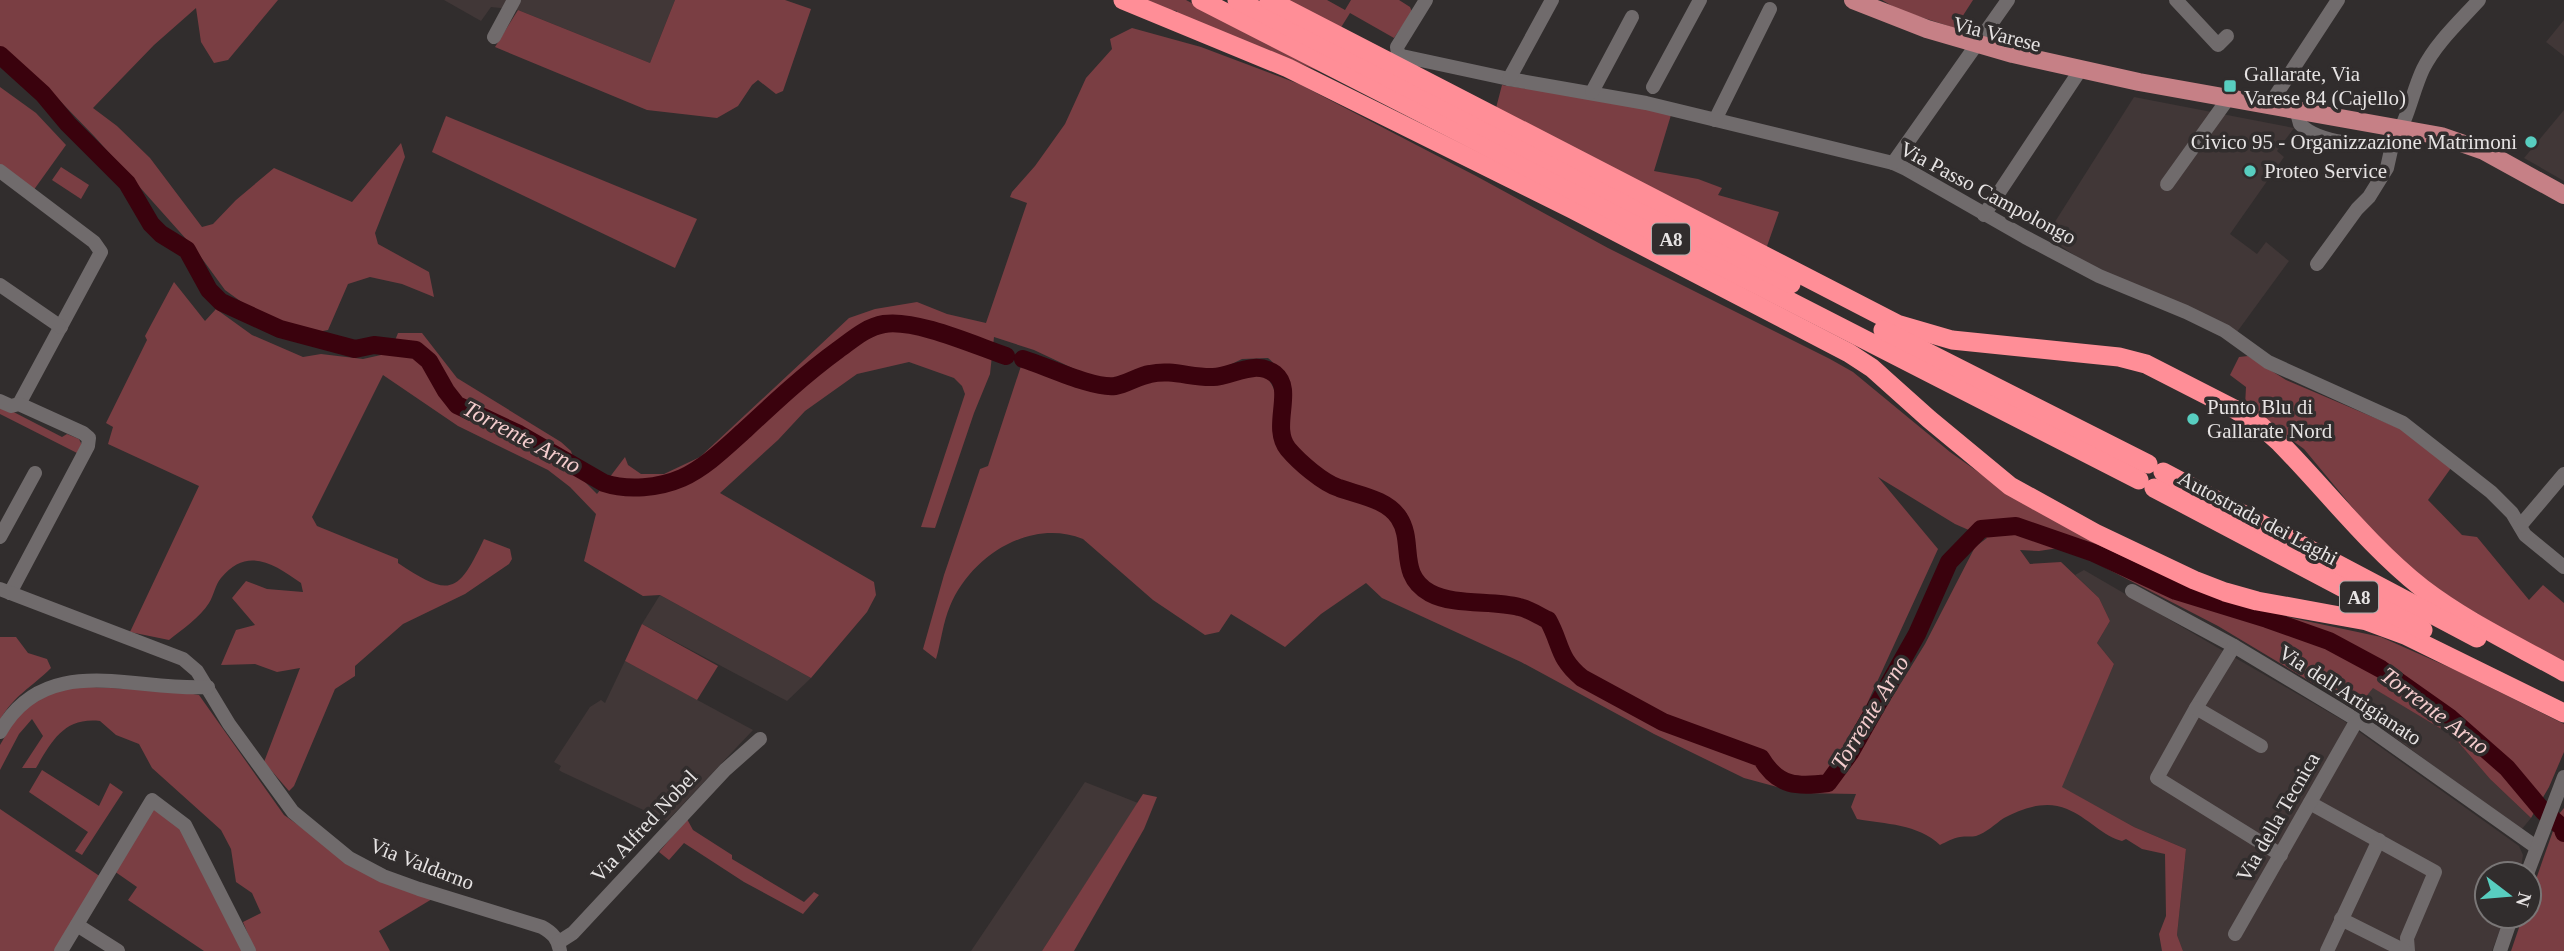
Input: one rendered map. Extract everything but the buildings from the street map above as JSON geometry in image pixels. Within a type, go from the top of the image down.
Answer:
[{"type":"highway","points":[[1123,0],[1288,68],[1560,203],[1838,346],[1871,368],[2010,486],[2095,533],[2225,592],[2258,601],[2367,621],[2405,635],[2564,713]]},
{"type":"highway","name":"A8","points":[[1201,0],[2151,476]]},
{"type":"highway","name":"A8","points":[[1237,0],[2151,476]]},
{"type":"highway","points":[[1269,0],[1897,324],[1952,340],[2136,361],[2198,390],[2253,421],[2280,443],[2387,556],[2422,587],[2461,614],[2564,672]]},
{"type":"highway","name":"Autostrada dei Laghi","points":[[2151,476],[2564,684]]},
{"type":"highway","name":"Autostrada dei Laghi","points":[[2151,476],[2564,704]]},
{"type":"main road","name":"Via Varese","points":[[1853,0],[1975,49],[2080,72],[2296,108],[2397,134],[2441,136],[2479,149],[2564,195]]},
{"type":"street","points":[[494,37],[514,0]]},
{"type":"street","points":[[1508,79],[1552,0]]},
{"type":"street","points":[[1653,88],[1700,0]]},
{"type":"street","points":[[1893,163],[2008,0]]},
{"type":"street","points":[[2176,0],[2218,46],[2227,36]]},
{"type":"street","points":[[2270,104],[2339,0]]},
{"type":"street","points":[[2317,264],[2357,209],[2369,197],[2387,168],[2397,134],[2424,68],[2443,38],[2479,0]]},
{"type":"street","name":"Via Passo Campolongo","points":[[1419,3],[1397,47],[1402,57],[1508,79],[1591,92],[1893,163],[2103,278],[2164,302],[2225,331],[2268,362],[2403,423],[2491,492],[2512,513],[2525,535],[2564,567]]},
{"type":"street","points":[[1715,120],[1770,9]]},
{"type":"street","points":[[1591,92],[1632,17]]},
{"type":"street","points":[[1984,215],[2080,72]]},
{"type":"street","points":[[2167,184],[2230,96]]},
{"type":"street","points":[[2296,108],[2300,124],[2316,134],[2354,143],[2397,134]]},
{"type":"street","points":[[0,172],[94,242],[101,252],[19,404]]},
{"type":"street","points":[[0,285],[61,327]]},
{"type":"street","points":[[0,295],[16,297]]},
{"type":"street","points":[[0,401],[11,406],[19,404],[89,438],[88,446],[5,591]]},
{"type":"street","points":[[0,537],[36,473]]},
{"type":"street","points":[[2520,526],[2564,474]]},
{"type":"street","name":"Via Valdarno","points":[[5,591],[183,659],[198,671],[242,742],[293,812],[349,858],[383,876],[419,889],[542,927],[551,932],[559,946]]},
{"type":"street","name":"Via dell'Artigianato","points":[[2132,591],[2234,646],[2357,720],[2536,847]]},
{"type":"street","points":[[2234,646],[2157,778],[2281,855]]},
{"type":"street","points":[[0,732],[6,720],[22,703],[47,687],[64,683],[112,680],[208,687]]},
{"type":"street","points":[[2196,708],[2261,746]]},
{"type":"street","name":"Via della Tecnica","points":[[2235,934],[2357,720]]},
{"type":"street","name":"Via Alfred Nobel","points":[[559,946],[725,770],[760,739]]},
{"type":"street","points":[[2532,860],[2558,799],[2564,777]]},
{"type":"street","points":[[61,951],[152,800],[185,825],[249,951]]},
{"type":"street","points":[[2310,803],[2435,872],[2407,938],[2406,951],[2341,919]]},
{"type":"street","points":[[2327,951],[2379,841]]},
{"type":"street","points":[[77,925],[117,951]]},
{"type":"street","points":[[2500,951],[2507,930]]},
{"type":"shaded area","points":[[0,0],[278,0],[228,60],[214,63],[201,42],[196,8],[154,45],[93,108],[117,126],[150,158],[202,227],[213,224],[236,200],[274,168],[352,202],[401,143],[405,157],[375,233],[378,244],[429,272],[434,297],[402,284],[370,277],[348,284],[328,330],[312,333],[254,311],[225,290],[195,249],[94,136],[0,47]]},
{"type":"shaded area","points":[[444,0],[675,0],[650,63],[518,10],[491,7],[481,21]]},
{"type":"shaded area","points":[[675,0],[785,0],[811,9],[783,91],[776,94],[758,80],[738,106],[717,118],[647,110],[495,47],[518,10],[650,63]]},
{"type":"shaded area","points":[[1141,0],[1186,0],[1319,71],[1176,15],[1177,11],[1157,8]]},
{"type":"shaded area","points":[[1288,0],[1327,0],[1345,10],[1351,0],[1399,0],[1410,7],[1412,12],[1394,38],[1350,13],[1340,29]]},
{"type":"shaded area","points":[[1882,0],[1973,0],[1955,28],[1899,10]]},
{"type":"shaded area","points":[[2564,20],[2564,56],[2546,42]]},
{"type":"shaded area","points":[[1132,28],[1201,47],[1299,84],[1608,248],[1830,359],[1853,372],[1950,452],[1981,474],[2221,597],[2278,615],[2381,637],[2564,724],[2564,752],[2549,787],[2531,818],[2490,779],[2453,736],[2373,688],[2356,709],[2218,626],[2065,547],[2039,551],[2020,550],[2030,564],[2061,562],[2099,598],[2110,621],[2097,643],[2114,664],[2062,787],[2134,827],[2186,849],[2177,935],[2183,951],[2162,951],[2159,934],[2166,916],[2165,854],[2142,849],[2126,839],[2115,839],[2067,809],[2051,805],[2027,808],[2004,818],[1980,835],[1957,838],[1940,845],[1911,829],[1857,819],[1851,807],[1856,794],[1800,793],[1744,778],[1654,734],[1521,662],[1382,598],[1366,583],[1321,614],[1285,647],[1231,614],[1219,632],[1205,635],[1153,600],[1083,539],[1063,534],[1043,534],[1004,546],[972,571],[950,606],[936,659],[923,649],[944,575],[980,469],[988,466],[1022,363],[1105,394],[1163,377],[1197,379],[1208,385],[1239,376],[1265,375],[1276,394],[1274,423],[1282,446],[1308,471],[1330,486],[1335,484],[1290,443],[1285,431],[1283,377],[1268,358],[1242,359],[1219,370],[1154,367],[1100,381],[1034,350],[994,337],[990,374],[935,528],[921,527],[965,394],[954,378],[909,362],[857,374],[805,411],[778,440],[720,493],[874,582],[876,595],[867,612],[811,678],[660,595],[643,596],[584,561],[596,514],[570,487],[548,470],[458,426],[383,375],[312,517],[317,526],[398,559],[398,563],[416,574],[441,585],[451,585],[459,580],[467,571],[484,539],[510,549],[512,559],[509,564],[465,594],[403,624],[355,666],[355,676],[335,689],[294,786],[289,791],[264,762],[300,668],[277,672],[255,664],[221,665],[236,630],[255,625],[232,598],[246,581],[267,589],[303,592],[301,583],[261,561],[241,563],[221,578],[201,613],[169,640],[130,632],[199,486],[108,444],[113,427],[106,423],[147,340],[145,336],[174,282],[205,321],[216,309],[252,335],[303,357],[321,354],[363,359],[390,353],[398,333],[422,333],[457,378],[561,442],[571,451],[579,476],[597,494],[625,457],[628,465],[641,474],[664,474],[700,457],[849,318],[875,309],[917,302],[947,314],[986,323],[1027,203],[1010,197],[1012,192],[1035,166],[1065,124],[1086,78],[1112,49],[1110,39]],"holes":[[[1878,477],[1955,524],[1987,538],[1975,547],[1925,644],[1854,759],[1844,754],[1938,549]]]},
{"type":"shaded area","points":[[1502,85],[1608,100],[1671,115],[1654,171],[1698,179],[1722,188],[1718,195],[1779,212],[1766,249],[1496,108]]},
{"type":"shaded area","points":[[0,87],[36,113],[66,145],[33,191],[0,165]]},
{"type":"shaded area","points":[[2134,97],[2294,128],[2277,151],[2284,157],[2230,234],[2257,254],[2266,242],[2289,261],[2237,332],[2107,277],[2046,236]]},
{"type":"shaded area","points":[[2564,110],[2564,181],[2524,158]]},
{"type":"shaded area","points":[[446,116],[697,219],[675,268],[432,152]]},
{"type":"shaded area","points":[[61,167],[89,185],[81,199],[52,180]]},
{"type":"shaded area","points":[[2248,356],[2286,380],[2408,432],[2451,468],[2428,500],[2462,535],[2477,537],[2529,600],[2543,585],[2564,603],[2564,667],[2423,580],[2377,537],[2304,449],[2245,406],[2246,387],[2230,375],[2239,357]]},
{"type":"shaded area","points":[[0,405],[62,437],[67,434],[79,439],[82,445],[79,454],[0,414]]},
{"type":"shaded area","points":[[2084,570],[2344,721],[2519,846],[2522,860],[2473,860],[2473,930],[2500,930],[2492,951],[2183,951],[2177,935],[2186,849],[2134,827],[2061,787],[2114,664],[2097,643],[2110,621],[2099,598],[2075,575]]},
{"type":"shaded area","points":[[660,595],[811,678],[787,701],[642,624]]},
{"type":"shaded area","points":[[642,624],[718,666],[697,700],[625,661]]},
{"type":"shaded area","points":[[0,637],[16,637],[28,653],[47,659],[51,668],[17,698],[0,720]]},
{"type":"shaded area","points":[[625,661],[753,730],[667,821],[562,772],[559,770],[561,766],[554,762],[590,707],[601,700],[605,703]]},
{"type":"shaded area","points":[[68,686],[176,691],[199,695],[284,815],[324,843],[432,899],[379,931],[390,951],[255,951],[243,922],[261,913],[252,893],[236,882],[231,849],[221,830],[152,768],[139,744],[116,735],[100,721],[77,723],[60,733],[36,768],[22,768],[43,736],[32,719],[19,734],[0,770],[0,745],[29,703]]},
{"type":"shaded area","points":[[2372,687],[2453,736],[2490,779],[2531,818],[2521,830],[2356,709]]},
{"type":"shaded area","points":[[42,770],[99,806],[110,783],[123,792],[82,855],[75,851],[88,832],[29,792]]},
{"type":"shaded area","points":[[1085,782],[1138,803],[1042,951],[971,951]]},
{"type":"shaded area","points":[[1143,794],[1157,797],[1144,829],[1074,951],[1042,951]]},
{"type":"shaded area","points":[[152,808],[183,827],[245,951],[204,951],[128,900],[137,887],[114,871]]},
{"type":"shaded area","points":[[2564,808],[2564,951],[2511,951],[2518,930],[2543,930],[2543,860],[2559,814]]},
{"type":"shaded area","points":[[0,809],[101,877],[57,951],[0,951]]},
{"type":"shaded area","points":[[687,819],[693,830],[732,855],[732,859],[804,902],[814,892],[819,895],[803,914],[744,882],[684,843],[669,860],[659,852]]},
{"type":"waterway","name":"Torrente Arno","points":[[0,55],[43,94],[68,124],[127,183],[151,224],[161,234],[187,250],[209,290],[221,302],[280,329],[355,349],[374,345],[416,350],[429,361],[457,405],[519,434],[604,483],[623,487],[654,486],[691,473],[723,450],[790,388],[826,359],[860,334],[877,326],[897,323],[912,325],[1006,356]]},
{"type":"waterway","name":"Torrente Arno","points":[[1023,359],[1083,381],[1106,386],[1115,386],[1158,373],[1213,377],[1260,368],[1275,374],[1283,389],[1281,430],[1288,449],[1326,482],[1380,502],[1394,512],[1404,527],[1410,568],[1420,586],[1430,593],[1450,600],[1519,607],[1548,620],[1568,664],[1582,678],[1663,722],[1761,758],[1774,775],[1790,783],[1828,783],[1850,753],[1917,634],[1949,562],[1981,529],[2016,526],[2094,553],[2176,591],[2329,641],[2381,669],[2449,717],[2507,768],[2543,811],[2562,827],[2564,833]]},
{"type":"place","name":"Gallarate, Via Varese 84 (Cajello)","points":[[2230,86]]},
{"type":"place","name":"Civico 95 - Organizzazione Matrimoni","points":[[2531,142]]},
{"type":"place","name":"Proteo Service","points":[[2250,171]]},
{"type":"place","name":"Punto Blu di Gallarate Nord","points":[[2193,419]]}]
